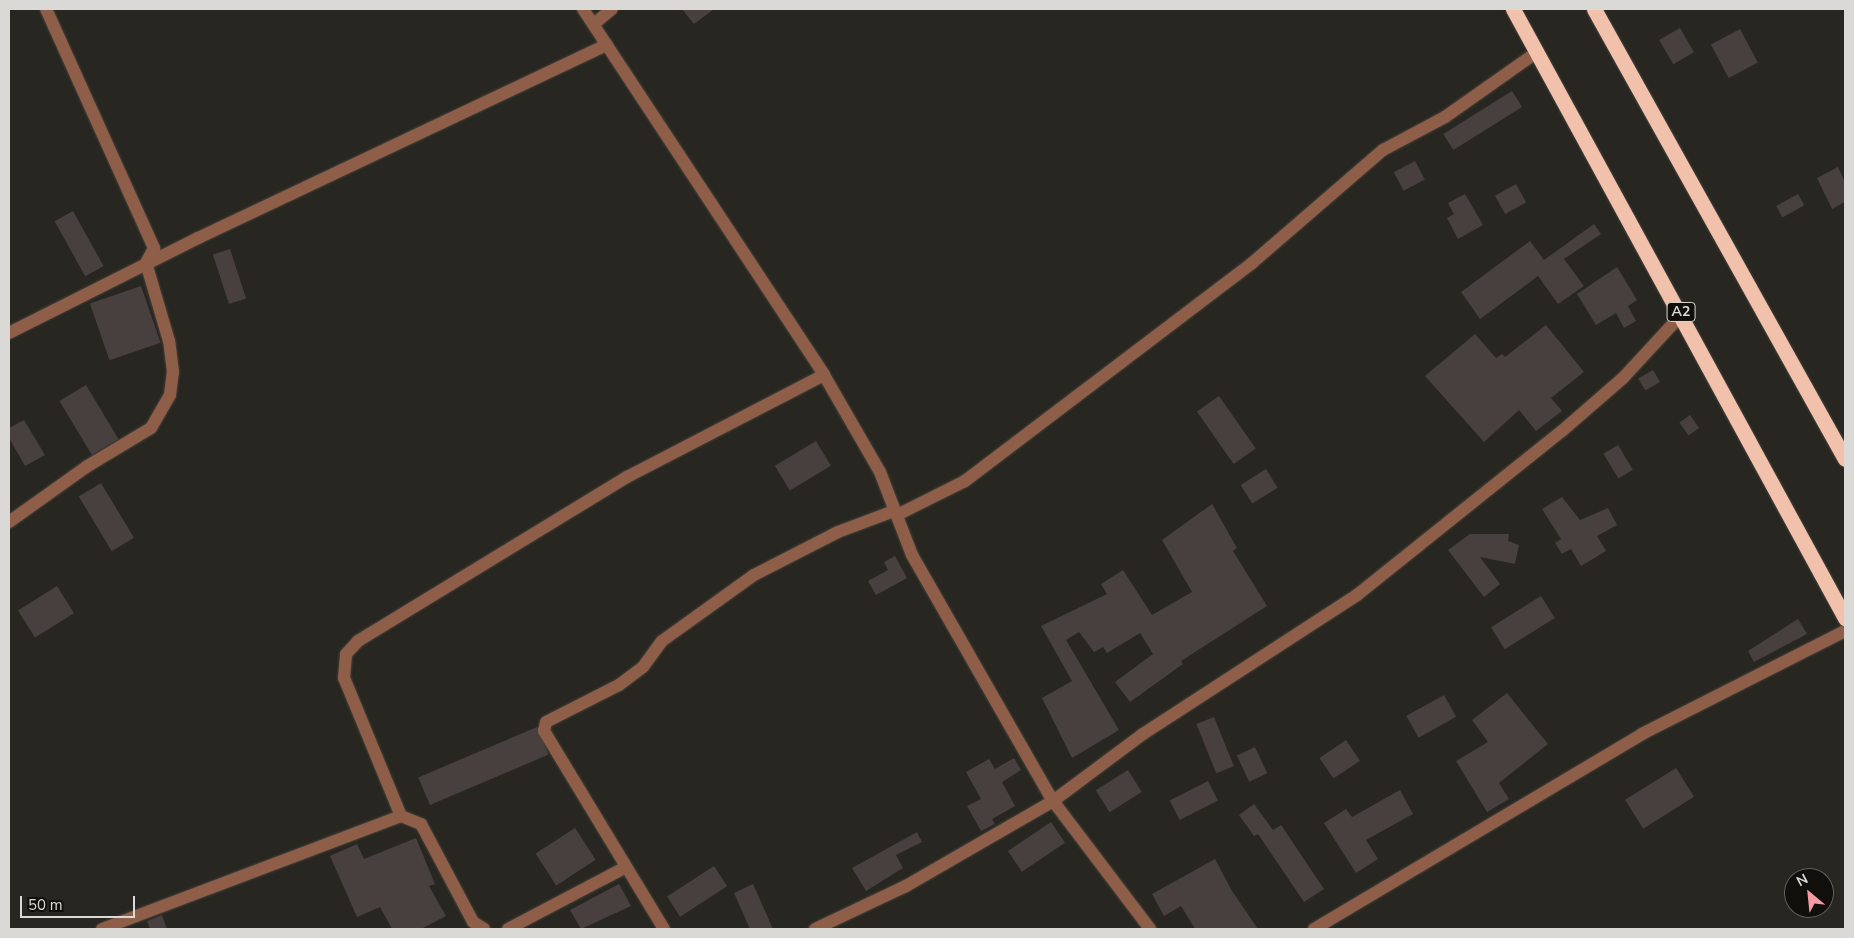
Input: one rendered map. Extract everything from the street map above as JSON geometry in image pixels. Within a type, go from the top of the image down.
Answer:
[{"type":"highway","name":"A2","points":[[1513,9],[1682,314],[1845,618]]},
{"type":"highway","points":[[1594,9],[1845,459]]},
{"type":"street","points":[[9,522],[86,467],[151,428],[163,413],[173,372],[169,340],[146,263],[154,248],[46,9]]},
{"type":"street","points":[[583,9],[824,375],[880,472],[912,555],[1053,801],[1150,929]]},
{"type":"street","points":[[594,24],[612,9]]},
{"type":"street","points":[[9,333],[146,263],[607,45]]},
{"type":"street","points":[[664,929],[544,730],[546,722],[620,685],[644,666],[662,641],[754,576],[838,532],[897,512],[965,481],[1252,263],[1383,150],[1445,117],[1537,52]]},
{"type":"street","points":[[816,929],[906,886],[1053,801],[1440,533],[1492,483],[1562,431],[1623,378],[1682,314]]},
{"type":"street","points":[[401,816],[344,678],[346,654],[358,641],[627,477],[824,375]]},
{"type":"street","points":[[1314,929],[1642,734],[1845,631]]},
{"type":"street","points":[[102,929],[401,816],[421,824],[473,922],[484,929]]},
{"type":"street","points":[[508,929],[626,867]]},
{"type":"building","points":[[682,9],[714,9],[694,24]]},
{"type":"building","points":[[1680,28],[1694,52],[1673,64],[1659,40]]},
{"type":"building","points":[[1740,29],[1758,63],[1729,78],[1711,44]]},
{"type":"building","points":[[1512,91],[1522,107],[1453,150],[1443,134]]},
{"type":"building","points":[[1415,161],[1425,180],[1404,191],[1394,172]]},
{"type":"building","points":[[1838,167],[1845,182],[1845,202],[1832,209],[1817,178]]},
{"type":"building","points":[[1516,184],[1526,202],[1505,214],[1495,196]]},
{"type":"building","points":[[1465,194],[1483,225],[1458,239],[1447,218],[1454,214],[1448,203]]},
{"type":"building","points":[[1798,194],[1804,205],[1782,217],[1776,206]]},
{"type":"building","points":[[73,211],[104,266],[85,276],[55,221]]},
{"type":"building","points":[[1594,224],[1601,234],[1564,259],[1584,286],[1558,304],[1538,276],[1480,319],[1461,292],[1530,241],[1544,260]]},
{"type":"building","points":[[230,249],[246,298],[229,304],[213,255]]},
{"type":"building","points":[[1617,267],[1637,300],[1628,306],[1636,321],[1624,328],[1616,313],[1596,325],[1577,294]]},
{"type":"building","points":[[141,286],[161,343],[109,360],[90,304]]},
{"type":"building","points":[[1546,325],[1584,372],[1551,398],[1562,411],[1536,431],[1519,410],[1484,442],[1425,376],[1475,334],[1496,358],[1502,354],[1505,357]]},
{"type":"building","points":[[1653,370],[1660,382],[1645,391],[1638,378]]},
{"type":"building","points":[[86,385],[118,439],[92,455],[59,401]]},
{"type":"building","points":[[1219,396],[1256,448],[1234,464],[1197,411]]},
{"type":"building","points":[[1690,415],[1699,428],[1689,436],[1679,422]]},
{"type":"building","points":[[24,420],[45,455],[25,466],[9,438],[9,428]]},
{"type":"building","points":[[816,441],[831,466],[790,491],[775,466]]},
{"type":"building","points":[[1618,445],[1633,470],[1618,479],[1603,454]]},
{"type":"building","points":[[1266,469],[1278,488],[1252,504],[1241,485]]},
{"type":"building","points":[[101,483],[134,538],[112,551],[79,496]]},
{"type":"building","points":[[1562,497],[1580,520],[1608,508],[1617,525],[1597,536],[1606,551],[1581,566],[1571,549],[1562,554],[1555,543],[1561,539],[1542,509]]},
{"type":"building","points":[[1212,504],[1237,548],[1233,551],[1267,606],[1181,661],[1183,664],[1130,702],[1115,682],[1153,654],[1140,633],[1107,653],[1103,647],[1094,652],[1079,632],[1066,640],[1119,730],[1072,758],[1042,698],[1072,681],[1041,626],[1107,594],[1101,584],[1123,570],[1152,615],[1192,592],[1162,540]]},
{"type":"building","points":[[1470,534],[1509,534],[1508,541],[1519,545],[1515,564],[1480,557],[1500,584],[1484,597],[1448,550]]},
{"type":"building","points":[[895,556],[907,578],[876,595],[868,581],[888,570],[884,562]]},
{"type":"building","points":[[57,586],[74,613],[35,638],[18,610]]},
{"type":"building","points":[[1541,596],[1555,618],[1505,649],[1491,627]]},
{"type":"building","points":[[1798,619],[1807,634],[1754,662],[1748,651]]},
{"type":"building","points":[[1507,693],[1548,744],[1499,783],[1509,799],[1487,812],[1456,761],[1488,742],[1472,720]]},
{"type":"building","points":[[1444,695],[1456,717],[1419,738],[1406,716]]},
{"type":"building","points":[[1214,717],[1234,766],[1216,773],[1196,724]]},
{"type":"building","points":[[537,727],[549,755],[430,805],[418,777]]},
{"type":"building","points":[[1346,740],[1360,761],[1333,779],[1319,758]]},
{"type":"building","points":[[1255,747],[1267,773],[1249,782],[1237,755]]},
{"type":"building","points":[[1014,758],[1021,770],[1002,782],[1015,806],[992,819],[995,824],[981,831],[967,806],[981,799],[966,772],[989,759],[995,769]]},
{"type":"building","points":[[1676,768],[1694,797],[1643,829],[1625,800]]},
{"type":"building","points":[[1128,770],[1142,792],[1110,812],[1096,790]]},
{"type":"building","points":[[1208,781],[1218,801],[1180,820],[1170,801]]},
{"type":"building","points":[[1400,790],[1413,814],[1366,840],[1378,859],[1356,873],[1324,823],[1346,809],[1352,817]]},
{"type":"building","points":[[1254,804],[1273,830],[1281,825],[1324,889],[1304,902],[1258,834],[1254,836],[1239,815]]},
{"type":"building","points":[[1051,822],[1065,843],[1022,872],[1008,851]]},
{"type":"building","points":[[575,828],[596,860],[556,885],[536,854]]},
{"type":"building","points":[[917,832],[922,842],[896,855],[903,868],[866,891],[852,868]]},
{"type":"building","points":[[416,838],[435,884],[429,886],[446,916],[421,929],[392,929],[380,907],[357,917],[330,856],[357,844],[364,859]]},
{"type":"building","points":[[1215,859],[1232,891],[1258,929],[1195,929],[1181,906],[1164,916],[1152,894]]},
{"type":"building","points":[[714,866],[727,886],[680,917],[667,896]]},
{"type":"building","points":[[619,884],[631,906],[581,929],[570,910]]},
{"type":"building","points":[[753,884],[773,929],[750,929],[734,893]]},
{"type":"building","points":[[162,915],[167,929],[150,929],[147,921]]}]
